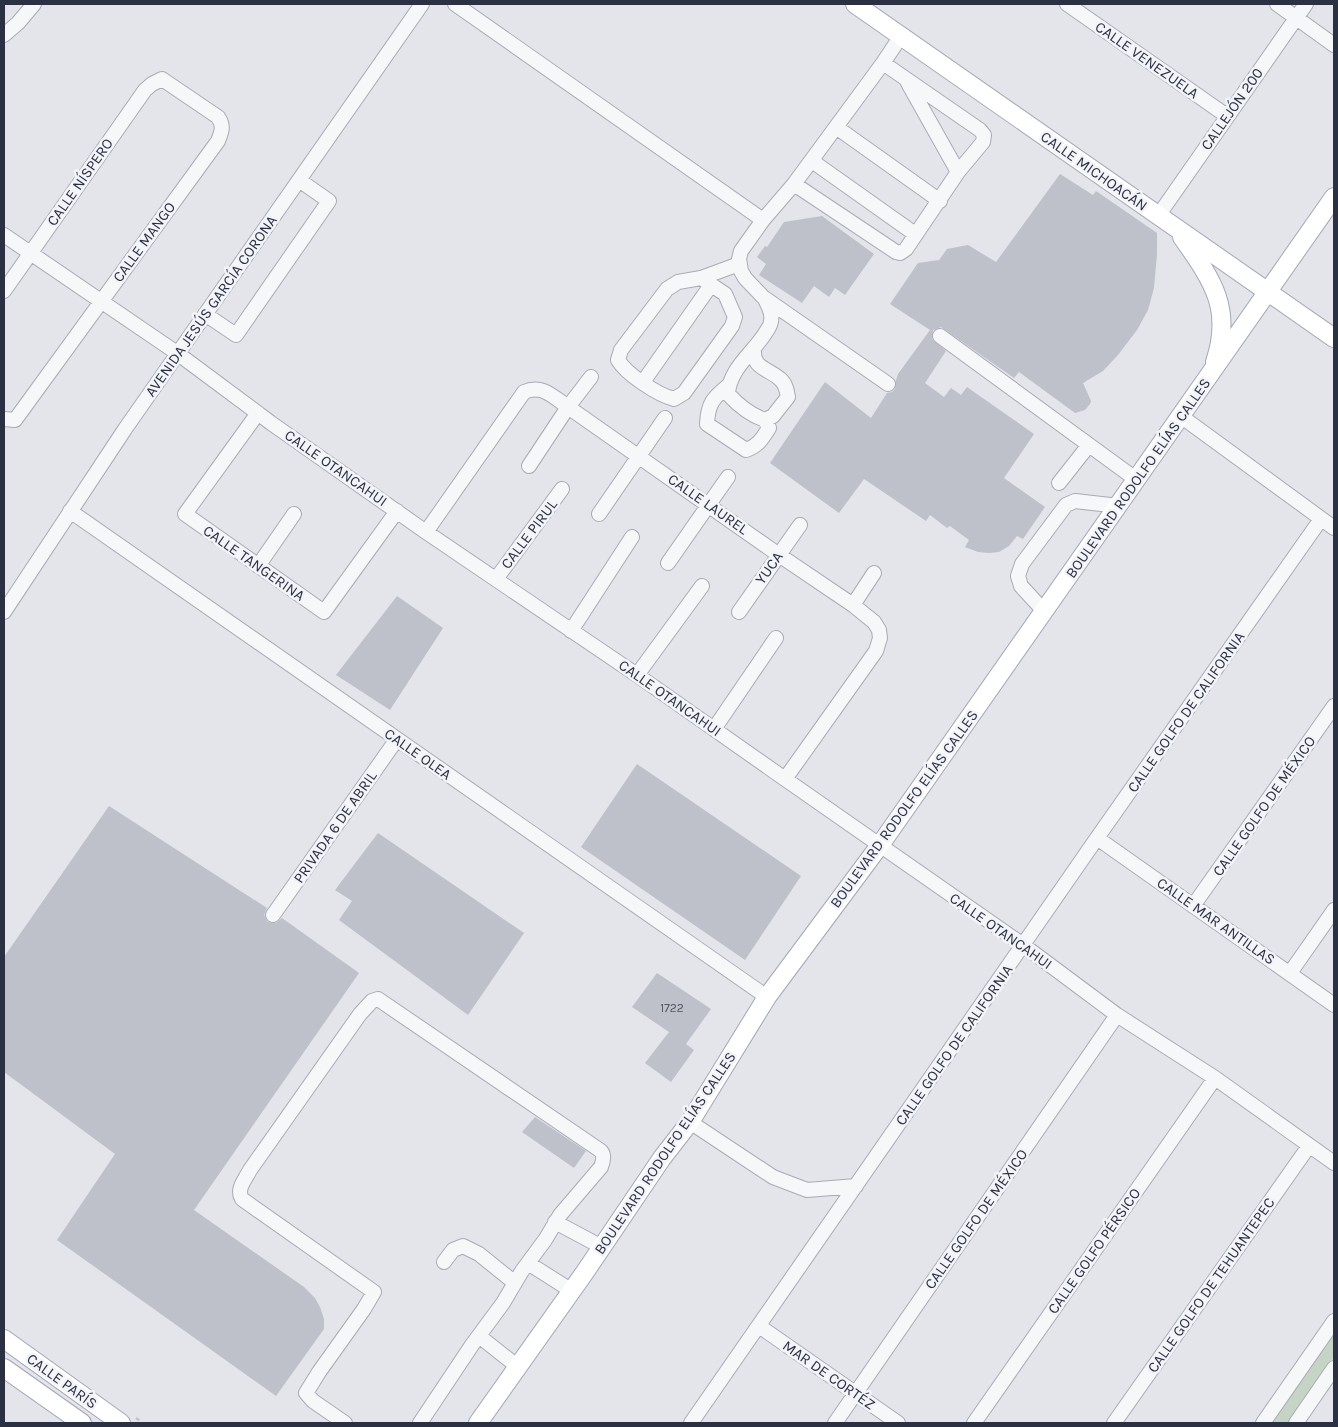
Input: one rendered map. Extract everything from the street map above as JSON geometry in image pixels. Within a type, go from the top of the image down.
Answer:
[{"type":"main road","name":"CALLE MICHOACÁN","points":[[855,4],[1334,338]]},
{"type":"main road","name":"BOULEVARD RODOLFO ELÍAS CALLES","points":[[478,1423],[572,1291],[662,1158],[690,1122],[767,997],[880,845],[1182,417],[1334,197]]},
{"type":"main road","points":[[1174,227],[1210,277],[1220,306],[1222,317],[1220,348],[1212,373]]},
{"type":"main road","name":"CALLE PARÍS","points":[[4,1339],[121,1423]]},
{"type":"main road","name":"CALLE PARÍS","points":[[4,1368],[82,1423]]},
{"type":"street","points":[[4,35],[18,23],[34,4]]},
{"type":"street","name":"AVENIDA JESÚS GARCÍA CORONA","points":[[4,612],[177,353],[422,4]]},
{"type":"street","points":[[455,4],[763,220]]},
{"type":"street","name":"CALLE VENEZUELA","points":[[1068,4],[1227,116]]},
{"type":"street","points":[[1277,4],[1334,45]]},
{"type":"street","name":"CALLEJÓN 200","points":[[1158,216],[1306,4]]},
{"type":"street","points":[[888,384],[763,297],[745,278],[739,264],[741,251],[763,220],[812,161],[901,36]]},
{"type":"street","points":[[794,184],[896,252],[903,252],[958,172],[983,142],[984,135],[980,130],[883,63]]},
{"type":"street","name":"CALLE NÍSPERO","points":[[4,291],[145,90],[152,84],[162,80]]},
{"type":"street","name":"CALLE MANGO","points":[[10,419],[101,302],[218,140],[222,131],[222,122],[218,117],[162,80]]},
{"type":"street","points":[[906,80],[958,172]]},
{"type":"street","points":[[836,127],[940,200]]},
{"type":"street","points":[[812,161],[915,234]]},
{"type":"street","points":[[205,314],[236,335],[329,201],[299,180]]},
{"type":"street","name":"CALLE OTANCAHUI","points":[[4,235],[177,353],[426,532],[786,779],[1022,945],[1117,1015],[1215,1078],[1334,1163]]},
{"type":"street","points":[[706,282],[725,294],[732,306],[735,318],[732,326],[684,393],[674,399],[665,396],[622,368],[618,360],[621,350],[667,289],[678,282],[706,282],[739,264]]},
{"type":"street","points":[[643,382],[706,282]]},
{"type":"street","points":[[729,385],[709,405],[707,424],[746,450],[755,447],[769,428],[765,420],[755,416],[728,394],[733,374],[754,348],[771,322],[770,310],[763,297]]},
{"type":"street","points":[[940,336],[1137,480]]},
{"type":"street","points":[[754,348],[754,356],[757,363],[780,379],[786,387],[788,397],[773,416],[765,420]]},
{"type":"street","points":[[529,466],[568,407],[591,378]]},
{"type":"street","name":"CALLE LAUREL","points":[[426,532],[524,392],[533,388],[541,389],[639,455],[778,555],[853,605],[874,622],[879,630],[880,638],[876,650],[786,779]]},
{"type":"street","name":"CALLE TANGERINA","points":[[258,413],[185,514],[258,566],[324,612],[397,511]]},
{"type":"street","points":[[1182,417],[1334,528]]},
{"type":"street","points":[[598,514],[665,418]]},
{"type":"street","points":[[1059,483],[1089,445]]},
{"type":"street","points":[[668,563],[728,477]]},
{"type":"street","name":"CALLE PIRUL","points":[[496,579],[562,489]]},
{"type":"street","points":[[1044,612],[1021,586],[1018,576],[1022,564],[1066,505],[1075,501],[1118,506]]},
{"type":"street","name":"CALLE OLEA","points":[[70,511],[767,997]]},
{"type":"street","points":[[258,566],[294,514]]},
{"type":"street","name":"CALLE GOLFO DE CALIFORNIA","points":[[691,1423],[1022,945],[1321,519]]},
{"type":"street","name":"YUCA","points":[[739,612],[800,525]]},
{"type":"street","points":[[571,631],[632,537]]},
{"type":"street","points":[[853,605],[874,573]]},
{"type":"street","points":[[637,675],[702,586]]},
{"type":"street","points":[[714,729],[776,638]]},
{"type":"street","name":"CALLE GOLFO DE MÉXICO","points":[[1193,906],[1334,706]]},
{"type":"street","name":"PRIVADA 6 DE ABRIL","points":[[273,915],[397,739]]},
{"type":"street","name":"CALLE MAR ANTILLAS","points":[[1097,838],[1334,1004]]},
{"type":"street","points":[[1290,973],[1334,910]]},
{"type":"street","points":[[345,1423],[306,1394],[374,1292],[242,1199],[239,1189],[250,1170],[367,1006],[378,999],[603,1153],[601,1167],[555,1222],[545,1240],[420,1423]]},
{"type":"street","name":"CALLE GOLFO DE MÉXICO","points":[[834,1423],[1117,1015]]},
{"type":"street","name":"CALLE GOLFO PÉRSICO","points":[[974,1423],[1215,1078]]},
{"type":"street","points":[[690,1122],[774,1177],[807,1190],[856,1186]]},
{"type":"street","name":"CALLE GOLFO DE TEHUANTEPEC","points":[[1114,1423],[1309,1146]]},
{"type":"street","points":[[555,1222],[602,1247]]},
{"type":"street","points":[[444,1262],[454,1250],[463,1246],[479,1254],[515,1283]]},
{"type":"street","points":[[528,1263],[572,1291]]},
{"type":"street","points":[[1263,1423],[1334,1321]]},
{"type":"street","name":"MAR DE CORTÉZ","points":[[759,1326],[898,1423]]},
{"type":"street","points":[[478,1336],[518,1367]]},
{"type":"street","points":[[1296,1423],[1334,1368]]},
{"type":"green space","points":[[1334,1331],[1334,1357],[1288,1423],[1270,1423]]},
{"type":"building","points":[[1060,174],[1093,195],[1096,191],[1157,233],[1154,288],[1148,310],[1137,330],[1118,355],[1103,371],[1083,383],[1091,401],[1090,404],[1085,410],[1075,413],[1019,372],[1014,378],[941,327],[933,330],[932,339],[946,351],[925,383],[944,397],[951,388],[961,395],[967,387],[1034,434],[1004,478],[1045,507],[1023,539],[1017,536],[1009,546],[999,552],[978,552],[965,547],[969,540],[950,526],[947,528],[930,515],[926,521],[864,479],[839,513],[770,463],[825,382],[871,418],[887,393],[895,389],[898,374],[930,330],[890,304],[918,263],[939,260],[947,249],[968,245],[996,262]]},
{"type":"building","points":[[822,216],[874,254],[845,295],[835,288],[829,297],[814,286],[802,303],[759,275],[766,264],[757,257],[765,246],[767,247],[784,222]]},
{"type":"building","points":[[397,596],[443,628],[390,710],[336,675]]},
{"type":"building","points":[[637,764],[801,876],[745,960],[581,847]]},
{"type":"building","points":[[109,806],[267,908],[264,915],[268,922],[276,923],[282,918],[359,973],[194,1210],[304,1287],[315,1298],[320,1307],[324,1319],[324,1329],[276,1396],[57,1240],[115,1154],[4,1072],[4,957]]},
{"type":"building","points":[[378,833],[524,933],[468,1015],[339,920],[352,901],[335,890]]},
{"type":"building","points":[[657,973],[711,1009],[686,1044],[694,1050],[671,1082],[645,1063],[669,1032],[632,1007]]},
{"type":"building","points":[[535,1117],[586,1151],[574,1168],[522,1132]]}]
